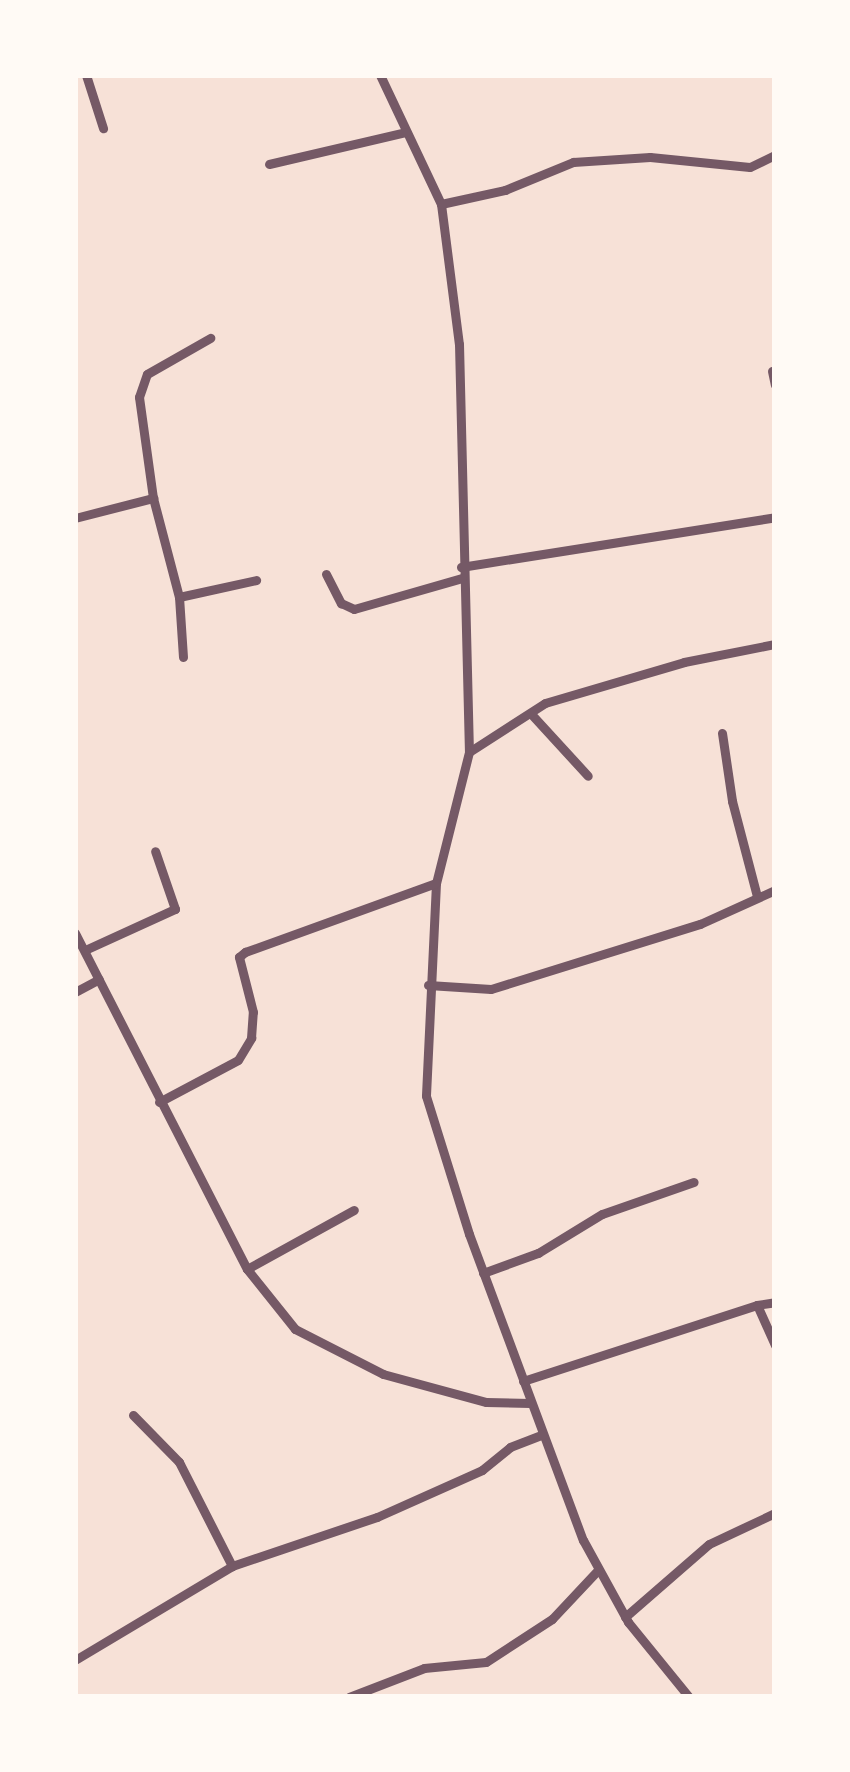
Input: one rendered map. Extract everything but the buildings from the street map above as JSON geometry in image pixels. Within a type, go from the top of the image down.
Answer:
[{"type":"street","points":[[86,75],[103,128]]},
{"type":"street","points":[[380,75],[440,204],[460,344],[462,573],[469,752],[436,883],[428,984],[426,1096],[483,1273],[597,1571],[625,1617],[689,1697]]},
{"type":"street","points":[[269,164],[405,132]]},
{"type":"street","points":[[440,204],[504,190],[573,162],[650,157],[750,167],[775,156]]},
{"type":"street","points":[[183,657],[180,598],[152,498],[141,384],[162,362],[210,338]]},
{"type":"street","points":[[772,371],[775,385]]},
{"type":"street","points":[[75,518],[152,498]]},
{"type":"street","points":[[326,574],[341,602],[354,608],[462,573],[775,517]]},
{"type":"street","points":[[180,598],[256,580]]},
{"type":"street","points":[[469,752],[533,716],[545,702],[684,662],[775,644]]},
{"type":"street","points":[[533,716],[588,776]]},
{"type":"street","points":[[722,733],[732,801],[758,896]]},
{"type":"street","points":[[85,950],[175,909],[156,851]]},
{"type":"street","points":[[159,1102],[238,1060],[253,1012],[239,957],[245,952],[436,883]]},
{"type":"street","points":[[428,984],[490,988],[700,924],[775,890]]},
{"type":"street","points":[[75,934],[247,1269],[295,1329],[369,1368],[486,1402],[530,1402]]},
{"type":"street","points":[[75,992],[100,979]]},
{"type":"street","points":[[483,1273],[538,1252],[602,1214],[694,1182]]},
{"type":"street","points":[[247,1269],[354,1210]]},
{"type":"street","points":[[522,1381],[775,1302]]},
{"type":"street","points":[[758,1305],[775,1345]]},
{"type":"street","points":[[133,1415],[178,1462],[232,1566]]},
{"type":"street","points":[[75,1660],[232,1566],[377,1517],[482,1470],[510,1447],[542,1435]]},
{"type":"street","points":[[625,1617],[709,1544],[775,1514]]},
{"type":"street","points":[[350,1697],[424,1668],[486,1662],[552,1618],[597,1571]]}]
